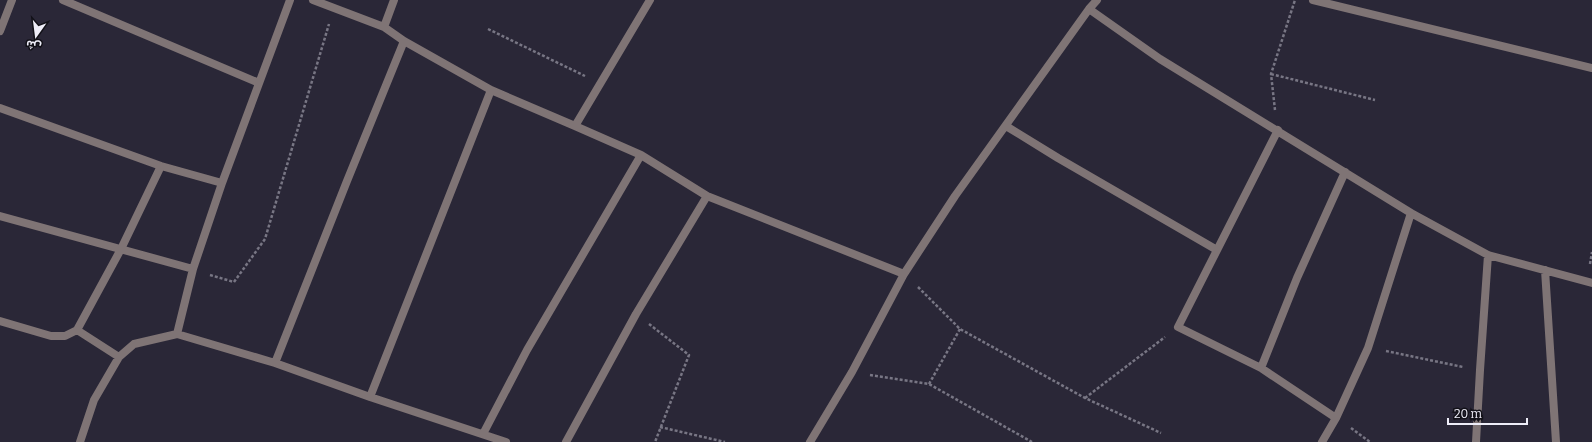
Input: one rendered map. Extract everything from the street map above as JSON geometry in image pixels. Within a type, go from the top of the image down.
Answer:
[{"type":"street","points":[[0,31],[12,0]]},
{"type":"street","points":[[63,0],[259,83]]},
{"type":"street","points":[[177,334],[193,269],[222,183],[290,0]]},
{"type":"street","points":[[313,0],[384,27],[404,41],[491,90],[641,155],[707,196],[904,274]]},
{"type":"street","points":[[384,27],[394,0]]},
{"type":"street","points":[[575,126],[650,0]]},
{"type":"street","points":[[810,442],[852,372],[904,274],[955,196],[1097,0]]},
{"type":"street","points":[[1313,0],[1592,68]]},
{"type":"street","points":[[1089,9],[1160,59],[1412,213],[1488,255],[1592,282]]},
{"type":"street","points":[[275,363],[404,41]]},
{"type":"street","points":[[370,397],[491,90]]},
{"type":"street","points":[[0,108],[161,166],[222,183]]},
{"type":"street","points":[[1006,126],[1058,158],[1217,250]]},
{"type":"street","points":[[1278,130],[1178,327],[1261,368],[1336,418]]},
{"type":"street","points":[[483,434],[527,350],[641,155]]},
{"type":"street","points":[[0,321],[51,336],[65,336],[77,330],[120,249],[161,166]]},
{"type":"street","points":[[1261,368],[1297,278],[1345,172]]},
{"type":"street","points":[[566,442],[636,314],[707,196]]},
{"type":"street","points":[[1322,442],[1336,418],[1368,348],[1412,213]]},
{"type":"street","points":[[0,216],[193,269]]},
{"type":"street","points":[[1476,442],[1488,255]]},
{"type":"street","points":[[1545,270],[1556,442]]},
{"type":"street","points":[[77,330],[119,357]]},
{"type":"street","points":[[80,442],[94,400],[119,357],[134,344],[177,334],[275,363],[370,397],[506,442]]},
{"type":"path","points":[[1278,130],[1271,74],[1295,0]]},
{"type":"path","points":[[193,269],[234,282],[266,239],[334,8]]},
{"type":"path","points":[[488,29],[600,84]]},
{"type":"path","points":[[1271,74],[1375,100]]},
{"type":"path","points":[[904,274],[960,329],[1085,398],[1161,433]]},
{"type":"path","points":[[636,314],[689,355],[660,427],[656,442]]},
{"type":"path","points":[[1085,398],[1127,364],[1178,327]]},
{"type":"path","points":[[929,384],[960,329]]},
{"type":"path","points":[[1368,348],[1480,370]]},
{"type":"path","points":[[852,372],[929,384],[1032,442]]},
{"type":"path","points":[[1336,418],[1370,442]]},
{"type":"path","points":[[660,427],[725,442]]}]
